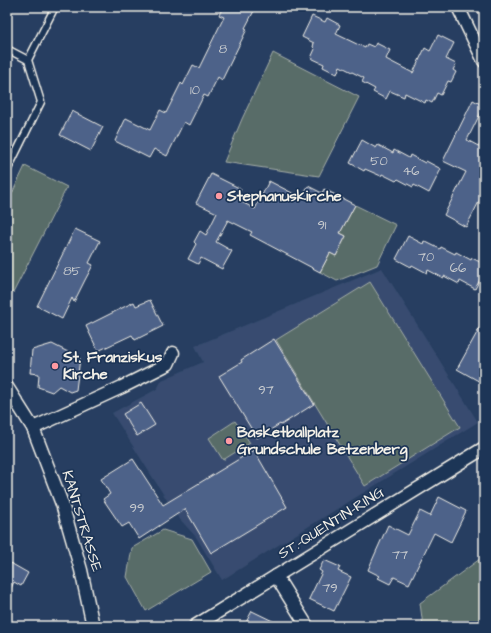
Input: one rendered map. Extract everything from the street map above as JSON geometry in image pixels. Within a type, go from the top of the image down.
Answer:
[{"type":"street","points":[[458,7],[484,61]]},
{"type":"street","points":[[33,428],[168,364],[173,353]]},
{"type":"street","name":"KANTSTRASSE","points":[[7,387],[33,428],[62,504],[81,570],[93,626]]},
{"type":"street","name":"ST.-QUENTIN-RING","points":[[195,626],[484,448]]},
{"type":"street","points":[[276,576],[307,626]]},
{"type":"lane","points":[[7,171],[41,102],[28,60],[55,7]]},
{"type":"lane","points":[[7,49],[28,60]]},
{"type":"shaded area","points":[[382,268],[478,422],[222,580],[196,537],[177,516],[112,413],[157,389],[162,380],[203,362],[195,346]]},
{"type":"green space","points":[[273,53],[359,97],[319,176],[224,162],[242,119]]},
{"type":"green space","points":[[25,166],[67,187],[13,293],[7,291],[7,204]]},
{"type":"green space","points":[[355,205],[396,225],[377,265],[337,281],[320,272],[330,253],[336,256],[346,236],[340,233]]},
{"type":"green space","points":[[370,282],[460,427],[365,486],[276,340]]},
{"type":"green space","name":"Basketballplatz Grundschule Betzenberg","points":[[235,421],[250,443],[223,460],[209,438]]},
{"type":"green space","points":[[163,530],[192,539],[211,572],[146,611],[127,577],[132,548]]},
{"type":"green space","points":[[484,556],[484,626],[423,626],[420,603]]},
{"type":"building","points":[[223,7],[256,7],[222,80],[218,77],[208,97],[204,95],[189,125],[184,122],[167,156],[154,149],[149,158],[115,141],[126,118],[150,130],[160,110],[166,113],[181,83],[183,85],[193,65],[199,68],[224,17],[219,15]]},
{"type":"building","points":[[312,16],[325,22],[327,18],[340,25],[336,34],[365,48],[367,44],[374,47],[376,43],[390,50],[386,59],[413,73],[425,48],[430,51],[438,35],[454,43],[446,59],[456,64],[453,70],[456,72],[451,82],[448,81],[441,95],[437,93],[432,103],[426,100],[425,103],[405,93],[404,97],[390,91],[386,99],[373,92],[375,89],[362,82],[364,78],[340,66],[337,74],[323,67],[324,64],[311,58],[315,49],[313,47],[314,43],[302,37]]},
{"type":"building","points":[[473,100],[484,106],[467,140],[484,149],[484,192],[466,227],[444,215],[466,172],[443,161]]},
{"type":"building","points":[[72,111],[103,127],[91,151],[60,135]]},
{"type":"building","points":[[362,140],[376,148],[378,145],[393,153],[394,150],[409,158],[410,155],[441,169],[429,193],[398,179],[396,181],[382,174],[381,176],[365,169],[364,171],[350,163]]},
{"type":"building","points":[[211,174],[241,189],[236,199],[255,209],[269,181],[302,198],[308,186],[322,193],[324,189],[355,205],[340,233],[346,236],[336,256],[330,253],[320,272],[250,235],[252,232],[228,220],[216,242],[232,251],[222,269],[201,258],[198,264],[188,259],[196,244],[194,242],[200,231],[206,235],[217,213],[196,203]]},
{"type":"building","points":[[75,229],[100,241],[89,263],[93,265],[74,302],[72,298],[62,319],[37,306]]},
{"type":"building","points":[[408,236],[423,244],[424,241],[440,249],[441,247],[455,254],[456,252],[471,260],[472,258],[484,264],[484,272],[475,289],[460,281],[459,284],[444,276],[443,278],[428,270],[427,273],[412,265],[411,267],[396,259]]},
{"type":"building","points":[[150,300],[163,326],[135,340],[132,335],[98,351],[86,326],[134,302],[136,306]]},
{"type":"building","points":[[484,320],[484,384],[457,369]]},
{"type":"building","points":[[274,339],[314,404],[257,438],[219,376],[242,362],[241,360]]},
{"type":"building","name":"St. Franziskus Kirche","points":[[52,344],[80,358],[76,390],[70,392],[59,386],[52,392],[38,387],[39,374],[30,373],[32,350]]},
{"type":"building","points":[[141,403],[155,425],[137,436],[123,414]]},
{"type":"building","points":[[254,450],[287,507],[211,553],[185,509],[139,539],[129,523],[122,527],[103,499],[110,494],[101,479],[133,459],[163,505]]},
{"type":"building","points":[[439,497],[466,511],[451,542],[434,533],[409,584],[394,577],[390,584],[378,578],[380,576],[368,570],[388,525],[408,535],[420,511],[430,516]]},
{"type":"building","points":[[324,560],[340,567],[338,571],[351,577],[334,611],[309,599],[322,572],[319,570]]},
{"type":"building","points":[[7,561],[28,573],[21,586],[14,582],[7,596]]},
{"type":"building","points":[[252,611],[283,626],[244,626]]},
{"type":"place","name":"Stephanuskirche","points":[[219,196]]},
{"type":"place","name":"St. Franziskus Kirche","points":[[55,366]]},
{"type":"place","name":"Basketballplatz Grundschule Betzenberg","points":[[229,441]]}]
